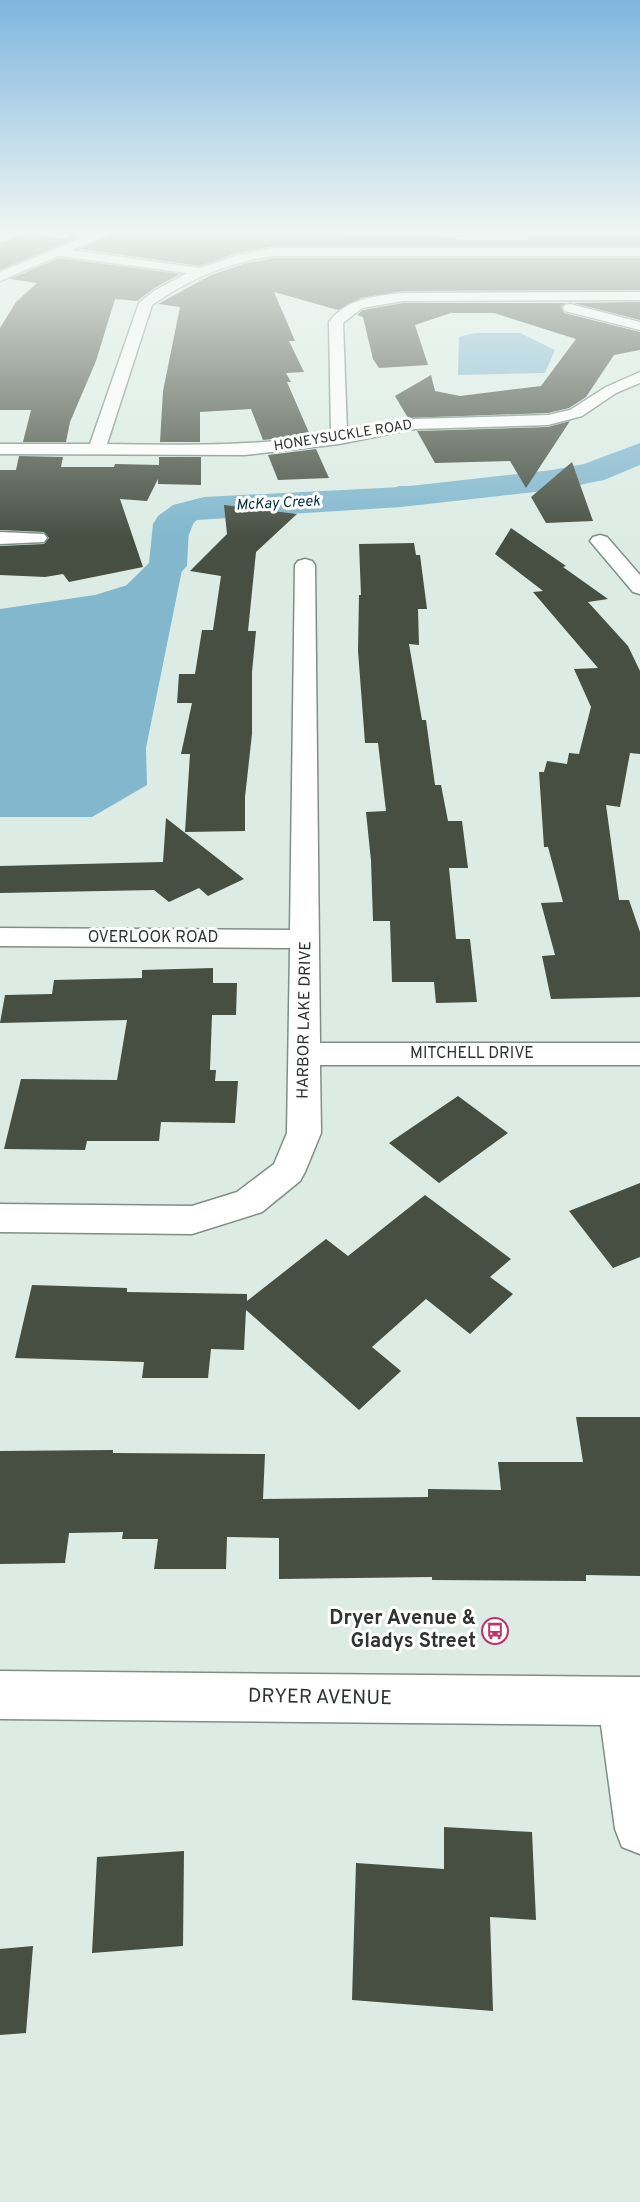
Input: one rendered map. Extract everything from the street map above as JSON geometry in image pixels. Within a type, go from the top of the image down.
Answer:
[{"type":"street","points":[[97,450],[136,334]]},
{"type":"street","points":[[336,334],[339,439]]},
{"type":"street","name":"HONEYSUCKLE ROAD","points":[[0,449],[245,450],[339,439],[414,424],[548,420],[576,412],[611,390],[640,376]]},
{"type":"street","points":[[0,538],[37,538]]},
{"type":"street","points":[[600,541],[639,587]]},
{"type":"street","name":"HARBOR LAKE DRIVE","points":[[0,1218],[192,1220],[249,1202],[288,1172],[304,1132],[306,565]]},
{"type":"street","name":"OVERLOOK ROAD","points":[[0,937],[306,939]]},
{"type":"street","name":"MITCHELL DRIVE","points":[[303,1054],[640,1054]]},
{"type":"street","name":"DRYER AVENUE","points":[[0,1695],[631,1701]]},
{"type":"street","points":[[631,1701],[640,1829]]},
{"type":"water","points":[[472,334],[522,334],[555,350],[545,373],[458,375],[459,337]]},
{"type":"water","points":[[640,449],[640,464],[575,487],[394,503],[287,502],[223,507],[196,517],[185,544],[183,561],[168,562],[170,517],[175,510],[193,500],[209,497],[369,498],[399,486],[514,485],[611,460]]},
{"type":"water","points":[[183,565],[146,748],[147,785],[92,817],[0,817],[0,609],[95,595],[134,583],[153,567]]},
{"type":"building","points":[[0,334],[104,334],[96,361],[70,422],[66,442],[23,442],[31,410],[0,410]]},
{"type":"building","points":[[175,334],[292,334],[295,341],[289,341],[304,372],[286,373],[291,382],[287,382],[310,435],[263,440],[251,409],[200,412],[200,442],[160,442],[163,391]]},
{"type":"building","points":[[367,334],[418,334],[428,365],[379,368],[373,359]]},
{"type":"building","points":[[559,334],[640,334],[640,350],[614,355],[586,397],[569,408],[548,413],[408,418],[395,396],[431,375],[435,391],[460,396],[541,386],[576,339]]},
{"type":"building","points":[[570,421],[526,488],[510,461],[435,463],[417,431],[548,427]]},
{"type":"building","points":[[316,449],[329,478],[278,480],[268,455]]},
{"type":"building","points":[[19,456],[63,457],[61,467],[114,467],[115,464],[159,465],[159,457],[201,457],[201,485],[158,484],[158,479],[147,501],[120,499],[143,567],[69,582],[63,574],[45,577],[0,575],[0,546],[44,544],[49,538],[44,532],[0,530],[0,470],[16,470]]},
{"type":"building","points":[[572,462],[593,521],[546,523],[531,497]]},
{"type":"building","points":[[224,505],[297,514],[256,552],[248,631],[256,631],[252,672],[252,734],[245,797],[245,831],[185,832],[190,754],[181,754],[192,703],[177,703],[179,674],[195,674],[202,630],[213,630],[221,576],[190,571],[227,534]]},
{"type":"building","points":[[511,528],[566,566],[563,567],[608,599],[588,602],[628,646],[640,671],[640,754],[630,753],[620,807],[606,805],[619,900],[629,900],[640,932],[640,997],[551,999],[542,956],[555,955],[541,903],[563,902],[548,847],[544,847],[539,772],[544,772],[547,761],[567,764],[569,753],[579,754],[591,707],[574,669],[598,668],[533,592],[543,591],[495,554]]},
{"type":"building","points":[[414,543],[416,555],[420,555],[427,609],[418,609],[419,645],[409,644],[422,720],[426,720],[435,785],[441,785],[448,821],[462,821],[468,868],[449,868],[456,939],[470,939],[477,1002],[436,1003],[434,982],[392,982],[390,921],[373,921],[371,861],[366,812],[386,811],[378,743],[365,743],[358,651],[359,595],[361,595],[359,544]]},
{"type":"building","points":[[166,818],[244,879],[208,896],[199,888],[169,902],[154,890],[0,893],[0,866],[163,862]]},
{"type":"building","points":[[213,968],[213,983],[237,983],[236,1015],[212,1015],[210,1070],[216,1070],[215,1081],[238,1081],[235,1123],[161,1122],[159,1141],[87,1141],[85,1150],[4,1149],[21,1079],[117,1080],[127,1020],[0,1023],[5,995],[52,994],[54,980],[142,978],[142,970]]},
{"type":"building","points":[[458,1096],[508,1133],[439,1183],[389,1143]]},
{"type":"building","points":[[640,1183],[640,1257],[613,1268],[569,1211]]},
{"type":"building","points":[[425,1195],[511,1259],[490,1277],[513,1294],[470,1334],[426,1299],[372,1347],[401,1371],[359,1410],[246,1310],[244,1350],[211,1349],[208,1378],[142,1378],[144,1362],[15,1358],[32,1285],[127,1288],[127,1292],[247,1294],[247,1301],[326,1239],[348,1256]]},
{"type":"building","points":[[576,1417],[640,1417],[640,1576],[586,1575],[586,1581],[432,1580],[432,1577],[279,1579],[279,1538],[227,1537],[226,1569],[154,1569],[158,1539],[122,1539],[123,1532],[69,1533],[65,1563],[0,1564],[0,1451],[113,1450],[113,1453],[265,1454],[263,1499],[428,1497],[428,1489],[501,1490],[498,1462],[583,1462]]},
{"type":"building","points":[[444,1827],[532,1832],[536,1920],[490,1917],[493,2011],[352,2000],[356,1863],[444,1869]]},
{"type":"building","points":[[184,1851],[183,1946],[92,1953],[97,1857]]},
{"type":"building","points":[[33,1946],[26,2033],[0,2035],[0,1949]]},
{"type":"waterway","name":"McKay Creek","points":[[0,694],[95,640],[168,566],[171,524],[185,512],[204,508],[401,497],[552,480],[592,473],[640,453]]},
{"type":"place","name":"Dryer Avenue & Gladys Street","points":[[495,1631]]}]
